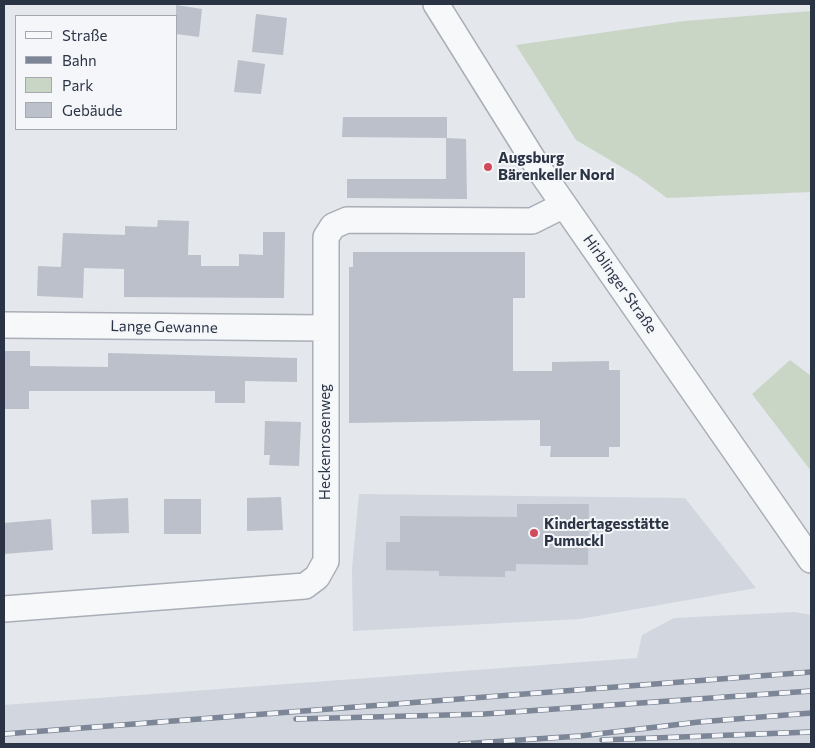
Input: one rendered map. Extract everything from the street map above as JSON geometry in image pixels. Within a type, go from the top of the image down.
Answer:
[{"type":"street","name":"Hirblinger Straße","points":[[436,4],[539,169],[811,560]]},
{"type":"street","name":"Heckenrosenweg","points":[[4,609],[305,586],[318,576],[326,561],[324,328],[326,237],[333,226],[347,220],[532,221],[564,205]]},
{"type":"street","name":"Lange Gewanne","points":[[4,325],[324,328]]},
{"type":"shaded area","name":"Kindertagesstätte Pumuckl","points":[[359,494],[685,498],[756,588],[580,619],[353,631],[352,568]]},
{"type":"shaded area","points":[[794,612],[811,615],[811,744],[4,744],[4,705],[637,658],[642,635],[674,618]]},
{"type":"green space","points":[[811,11],[811,192],[667,198],[637,176],[576,140],[516,45],[684,21]]},
{"type":"green space","points":[[790,360],[811,376],[811,471],[752,394]]},
{"type":"building","points":[[176,5],[202,9],[199,37],[178,34],[178,15],[176,15]]},
{"type":"building","points":[[256,14],[287,18],[283,55],[252,52]]},
{"type":"building","points":[[238,60],[265,64],[261,94],[234,92]]},
{"type":"building","points":[[343,117],[447,117],[447,138],[342,137]]},
{"type":"building","points":[[446,138],[466,139],[467,199],[347,198],[347,179],[446,179]]},
{"type":"building","points":[[158,220],[189,221],[188,255],[201,255],[201,266],[239,266],[239,254],[263,255],[263,232],[285,232],[284,298],[124,297],[124,269],[84,268],[83,298],[37,296],[38,266],[61,267],[63,233],[125,235],[125,226],[157,227]]},
{"type":"building","points":[[353,252],[525,252],[525,298],[513,298],[513,371],[552,371],[552,362],[609,361],[609,370],[620,370],[620,447],[609,447],[609,457],[550,457],[551,446],[540,446],[540,420],[349,423],[349,267],[353,267]]},
{"type":"building","points":[[4,351],[30,351],[30,366],[108,367],[108,353],[297,358],[297,382],[245,381],[245,403],[215,403],[215,391],[29,391],[29,409],[4,409]]},
{"type":"building","points":[[265,421],[301,422],[299,466],[269,465],[270,455],[264,455]]},
{"type":"building","points":[[281,497],[283,530],[247,531],[247,498]]},
{"type":"building","points":[[128,498],[129,533],[92,534],[91,500]]},
{"type":"building","points":[[164,499],[201,499],[201,534],[164,534]]},
{"type":"building","points":[[517,504],[589,504],[588,565],[516,564],[516,571],[505,571],[505,577],[439,576],[439,571],[386,570],[386,542],[400,542],[400,516],[517,517]]},
{"type":"building","points":[[51,519],[53,550],[4,554],[4,523]]},
{"type":"railway","points":[[4,734],[811,672]]},
{"type":"railway","points":[[296,719],[484,714],[811,691]]},
{"type":"railway","points":[[460,744],[580,736],[699,722],[811,713]]},
{"type":"railway","points":[[602,740],[811,732]]},
{"type":"place","name":"Augsburg Bärenkeller Nord","points":[[488,167]]},
{"type":"place","name":"Kindertagesstätte Pumuckl","points":[[534,533]]}]
